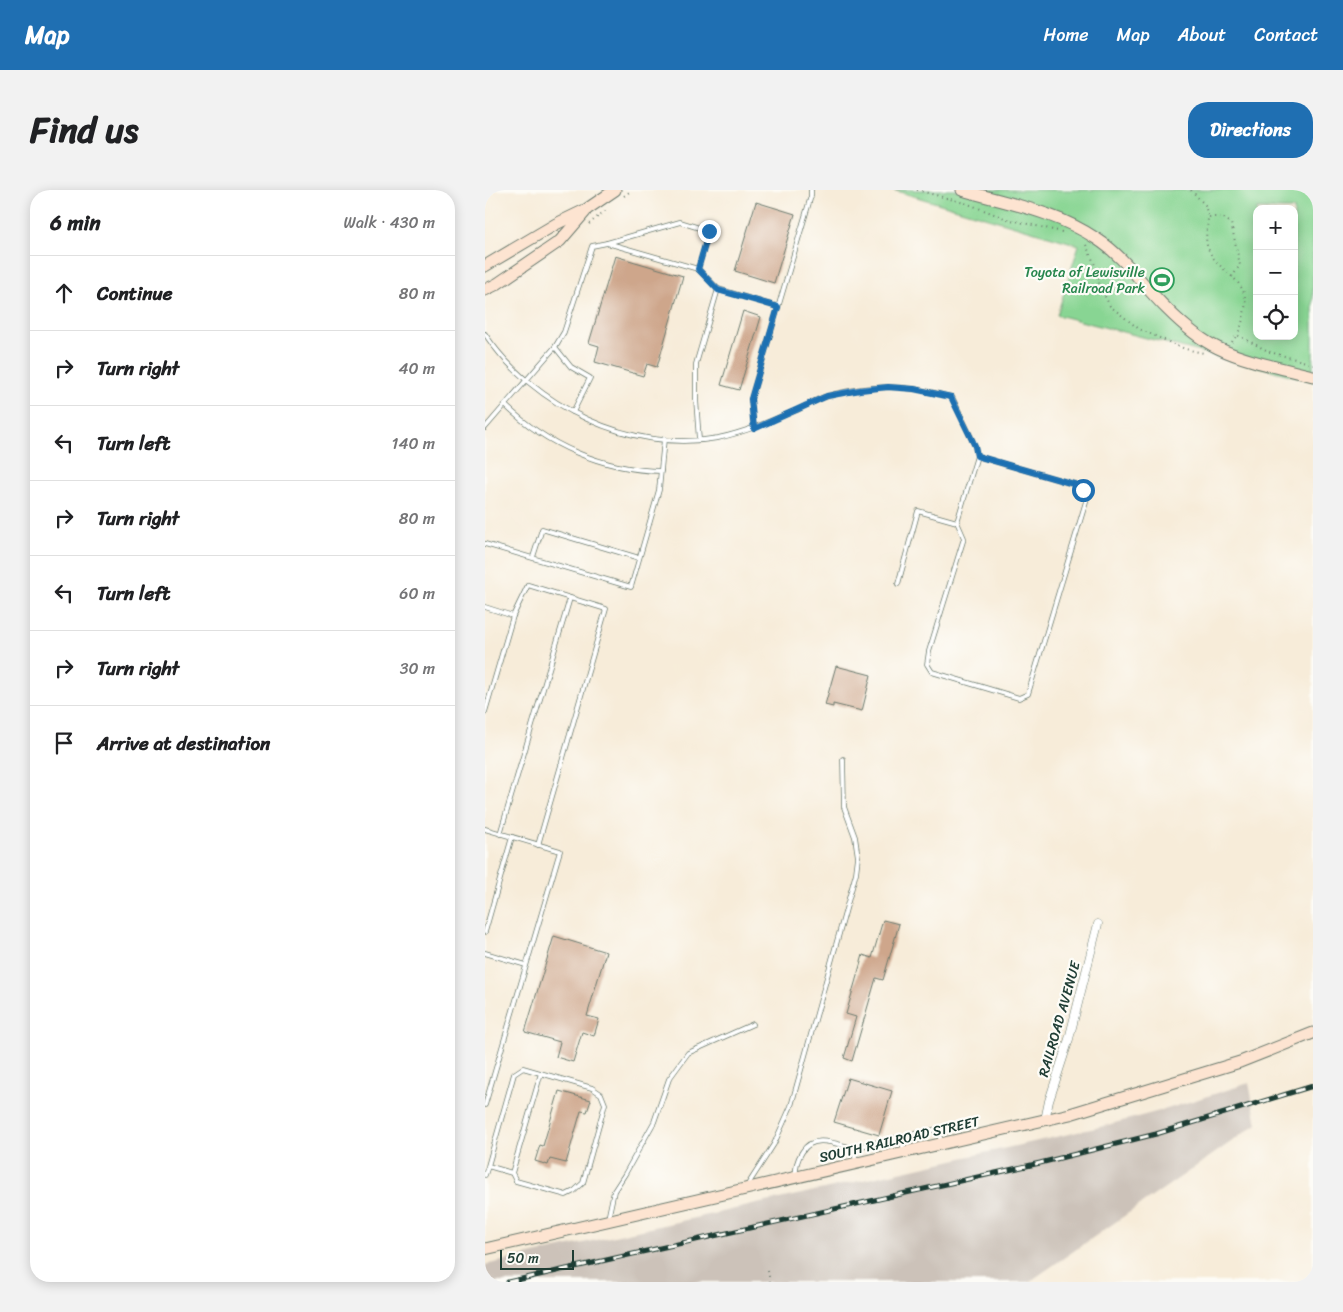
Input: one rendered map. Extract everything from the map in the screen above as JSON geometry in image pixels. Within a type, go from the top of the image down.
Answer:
[{"type":"street","points":[[485,266],[556,224],[587,209],[615,190]]},
{"type":"street","points":[[962,190],[996,195],[1045,212],[1075,225],[1100,240],[1122,259],[1167,310],[1192,331],[1222,350],[1313,376]]},
{"type":"street","points":[[485,290],[497,284],[560,241],[587,209]]},
{"type":"street","name":"RAILROAD AVENUE","points":[[1045,1120],[1049,1101],[1069,1039],[1098,924]]},
{"type":"street","name":"SOUTH RAILROAD STREET","points":[[485,1249],[1070,1114],[1240,1062],[1313,1033]]},
{"type":"lane","points":[[754,429],[751,399],[811,196],[811,190]]},
{"type":"lane","points":[[485,428],[555,347],[564,332],[592,246],[680,222],[709,231],[698,269]]},
{"type":"lane","points":[[607,243],[698,269],[718,290],[778,307]]},
{"type":"lane","points":[[699,440],[695,400],[696,364],[718,290]]},
{"type":"lane","points":[[485,334],[513,369],[540,391],[573,412],[589,421],[615,430],[664,439],[683,441],[717,438],[754,429],[827,396],[869,389],[888,387],[914,389],[951,397],[975,446],[977,456],[957,522],[964,538],[927,664],[932,672],[1019,698],[1028,694],[1087,498],[1083,490],[1077,485],[977,456]]},
{"type":"lane","points":[[555,347],[571,367],[590,378],[573,412]]},
{"type":"lane","points":[[505,405],[537,431],[561,446],[586,457],[633,469],[661,471]]},
{"type":"lane","points":[[485,544],[631,586],[659,490],[664,439]]},
{"type":"lane","points":[[897,584],[919,511],[957,522]]},
{"type":"lane","points":[[533,557],[542,529],[639,558]]},
{"type":"lane","points":[[485,712],[513,616],[527,585],[606,609],[538,845]]},
{"type":"lane","points":[[501,834],[570,598]]},
{"type":"lane","points":[[485,607],[513,616]]},
{"type":"lane","points":[[744,1190],[774,1144],[791,1106],[856,873],[858,857],[855,837],[844,807],[843,760]]},
{"type":"lane","points":[[485,830],[560,851],[485,1105]]},
{"type":"lane","points":[[485,932],[512,837]]},
{"type":"lane","points":[[485,953],[526,965]]},
{"type":"lane","points":[[607,1221],[614,1191],[654,1122],[669,1079],[688,1053],[753,1024]]},
{"type":"lane","points":[[485,1176],[514,1074],[523,1068],[541,1073],[592,1088],[601,1094],[605,1104],[583,1183],[566,1195],[515,1181],[512,1173],[541,1073]]},
{"type":"lane","points":[[797,1178],[797,1161],[805,1148],[811,1143],[825,1141],[853,1148],[939,1129],[941,1144]]},
{"type":"lane","points":[[901,1137],[905,1153]]},
{"type":"lane","points":[[853,1148],[857,1164]]},
{"type":"lane","points":[[487,1166],[512,1173]]},
{"type":"path","points":[[917,190],[968,204],[1007,219],[1064,233]]},
{"type":"path","points":[[1086,245],[1095,265],[1100,288],[1110,306],[1139,329],[1185,349],[1210,354],[1222,350],[1231,344],[1243,324],[1247,300],[1242,286],[1213,258],[1207,246],[1209,217],[1205,205],[1191,190]]},
{"type":"path","points":[[1209,217],[1221,217],[1231,223],[1240,265],[1232,277]]},
{"type":"path","points":[[1237,335],[1270,352],[1313,364]]},
{"type":"path","points":[[768,1272],[770,1282]]},
{"type":"shaded area","points":[[1249,1083],[1257,1124],[1029,1282],[485,1282],[485,1265],[1100,1127],[1167,1109]]},
{"type":"green space","name":"Toyota of Lewisville Railroad Park","points":[[893,190],[1313,190],[1313,381],[1057,315],[1079,245]]},
{"type":"building","points":[[756,202],[795,214],[774,283],[735,271]]},
{"type":"building","points":[[615,256],[683,276],[657,367],[647,364],[643,376],[595,362],[599,346],[589,343]]},
{"type":"building","points":[[743,311],[761,317],[739,390],[721,385]]},
{"type":"building","points":[[836,666],[871,675],[862,711],[833,704],[833,707],[825,705]]},
{"type":"building","points":[[883,920],[899,924],[883,980],[876,978],[852,1061],[844,1058],[856,1017],[846,1014],[863,955],[872,958]]},
{"type":"building","points":[[554,936],[606,952],[587,1016],[599,1019],[594,1036],[582,1032],[573,1062],[556,1057],[560,1042],[525,1032]]},
{"type":"building","points":[[848,1078],[892,1091],[879,1135],[834,1122]]},
{"type":"building","points":[[559,1091],[591,1100],[587,1112],[581,1111],[566,1163],[550,1159],[548,1165],[535,1161],[540,1145],[543,1146]]},
{"type":"railway","points":[[508,1282],[1040,1163],[1156,1134],[1313,1086]]},
{"type":"place","name":"Toyota of Lewisville Railroad Park","points":[[1162,280]]},
{"type":"route","points":[[709,231],[698,269],[718,290],[778,307],[751,399],[754,429],[827,396],[888,387],[914,389],[951,397],[975,446],[977,456],[1077,485],[1083,490]]}]
